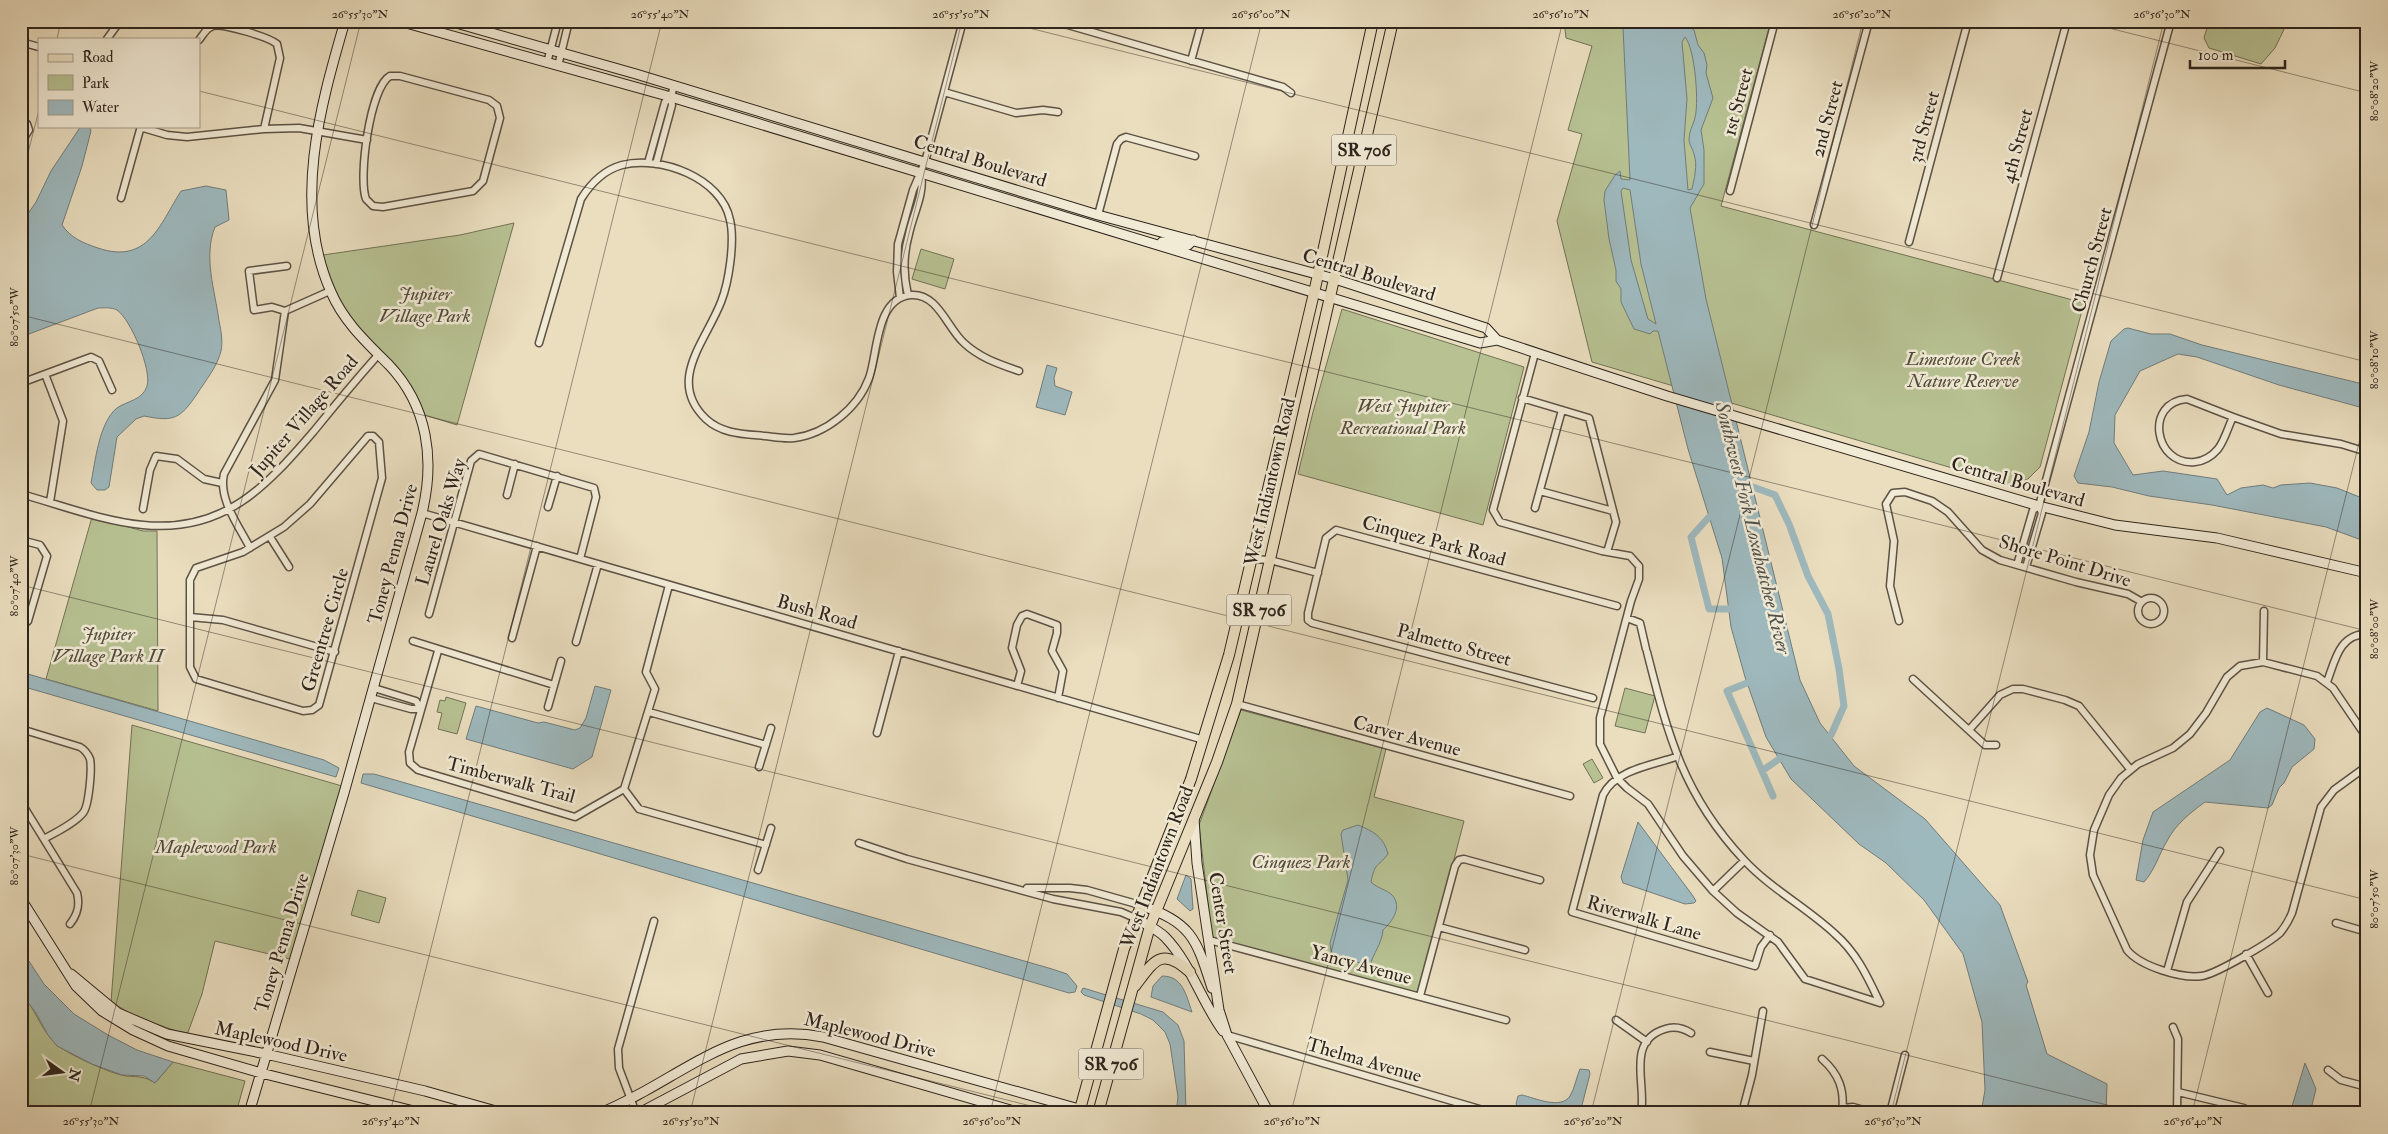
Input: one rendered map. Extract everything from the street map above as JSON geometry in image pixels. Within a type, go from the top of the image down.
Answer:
[{"type":"main road","name":"West Indiantown Road","points":[[1080,1112],[1106,1009],[1135,918],[1191,779],[1232,645],[1314,293],[1373,21]]},
{"type":"main road","name":"West Indiantown Road","points":[[1098,1113],[1150,926],[1194,814],[1217,762],[1237,704],[1393,21]]},
{"type":"main road","points":[[1130,994],[1147,968],[1158,959],[1171,958],[1177,960],[1190,972]]},
{"type":"street","points":[[108,38],[120,21]]},
{"type":"street","name":"Toney Penna Drive","points":[[249,1113],[374,688],[422,513],[430,465],[426,432],[409,392],[395,372],[347,321],[330,291],[319,256],[314,217],[312,170],[316,130],[345,21]]},
{"type":"street","name":"Central Boulevard","points":[[399,21],[671,97],[1076,222],[1480,343],[1497,340]]},
{"type":"street","name":"Central Boulevard","points":[[448,21],[674,85],[1080,209],[1335,279],[1486,328],[1497,340],[1667,396],[2039,506],[2115,525],[2217,538],[2367,573]]},
{"type":"street","points":[[547,63],[558,21]]},
{"type":"street","points":[[558,66],[569,21]]},
{"type":"street","points":[[900,298],[897,282],[898,244],[913,190],[925,162],[963,21]]},
{"type":"street","points":[[1054,21],[1282,87],[1291,93]]},
{"type":"street","points":[[1191,61],[1202,21]]},
{"type":"street","name":"1st Street","points":[[1730,191],[1775,21]]},
{"type":"street","name":"2nd Street","points":[[1814,225],[1869,21]]},
{"type":"street","name":"3rd Street","points":[[1908,242],[1968,21]]},
{"type":"street","name":"4th Street","points":[[1997,278],[2067,21]]},
{"type":"street","name":"Church Street","points":[[2026,567],[2042,513],[2039,506],[2171,21]]},
{"type":"street","points":[[200,39],[208,28],[217,25],[269,39],[277,44],[280,58],[264,129]]},
{"type":"street","points":[[21,42],[38,47]]},
{"type":"street","points":[[390,76],[400,76],[488,100],[499,110],[500,118],[483,181],[473,191],[383,207],[373,206],[365,195],[367,140],[381,86],[390,76]]},
{"type":"street","points":[[652,164],[665,102],[671,97],[674,85]]},
{"type":"street","points":[[944,92],[1016,113],[1043,110],[1058,112]]},
{"type":"street","points":[[21,120],[27,124],[29,130],[21,143]]},
{"type":"street","points":[[121,198],[141,128]]},
{"type":"street","points":[[144,128],[167,135],[188,137],[264,129],[299,128],[367,140]]},
{"type":"street","points":[[1098,214],[1117,144],[1121,139],[1126,137],[1195,156]]},
{"type":"street","points":[[539,343],[581,199],[593,183],[609,171],[623,165],[652,164],[689,174],[706,182],[720,196],[731,221],[731,240],[722,300],[690,366],[690,392],[697,409],[710,423],[726,431],[784,438],[809,434],[836,420],[854,403],[866,385],[880,328],[892,305],[900,298],[908,296],[917,295],[931,301],[952,331],[975,352],[988,360],[1019,371]]},
{"type":"street","points":[[908,296],[903,263],[909,233],[918,206],[922,181],[921,173]]},
{"type":"street","points":[[1076,222],[1080,209]]},
{"type":"street","points":[[1134,238],[1177,244],[1188,244],[1193,240]]},
{"type":"street","points":[[287,266],[249,271],[254,310],[272,307],[286,311],[330,291]]},
{"type":"street","points":[[250,548],[224,496],[222,483],[229,462],[274,380],[286,311]]},
{"type":"street","points":[[1535,353],[1493,506],[1494,515],[1500,522],[1607,552],[1630,556],[1639,566],[1640,575],[1626,618],[1599,727],[1603,753],[1617,778],[1648,804],[1683,856],[1713,891],[1737,913],[1770,935],[1785,950],[1798,973],[1813,983],[1880,1004],[1860,962],[1836,934],[1782,894],[1744,861],[1705,811],[1676,757],[1666,728],[1640,623],[1626,618]]},
{"type":"street","name":"Jupiter Village Road","points":[[21,494],[123,522],[158,526],[192,522],[230,509],[254,495],[280,471],[378,355]]},
{"type":"street","points":[[21,383],[90,357],[99,361],[112,390]]},
{"type":"street","points":[[45,374],[63,421],[50,502]]},
{"type":"street","points":[[1522,398],[1589,418],[1616,522],[1607,552]]},
{"type":"street","points":[[2232,417],[2220,446],[2211,456],[2203,460],[2190,462],[2178,459],[2164,448],[2160,440],[2158,429],[2160,416],[2166,408],[2177,400],[2192,400],[2232,417],[2281,434],[2341,444],[2367,452]]},
{"type":"street","points":[[1535,508],[1562,410]]},
{"type":"street","name":"Greentree Circle","points":[[373,436],[377,438],[381,451],[382,478],[335,652],[319,704],[312,710],[303,710],[196,679],[190,667],[190,580],[192,571],[200,566],[250,548],[270,537],[310,504],[365,439],[373,436]]},
{"type":"street","name":"Laurel Oaks Way","points":[[429,614],[471,461],[479,454],[590,486],[596,492],[580,559]]},
{"type":"street","points":[[143,509],[150,470],[156,456],[177,459],[204,479],[222,483]]},
{"type":"street","points":[[507,495],[515,464]]},
{"type":"street","points":[[548,507],[557,476]]},
{"type":"street","points":[[1540,491],[1613,511]]},
{"type":"street","name":"Shore Point Drive","points":[[1899,620],[1890,586],[1894,541],[1886,504],[1893,493],[1905,492],[1932,501],[1948,512],[1982,550],[2000,560],[2076,582],[2128,594],[2142,602],[2154,599],[2160,603],[2164,610],[2159,621],[2146,623],[2140,618],[2138,609],[2142,602]]},
{"type":"street","name":"Church Street","points":[[2017,565],[2033,510],[2039,506]]},
{"type":"street","name":"Bush Road","points":[[422,513],[1204,740]]},
{"type":"street","name":"Cinquez Park Road","points":[[1308,620],[1308,613],[1326,538],[1336,530],[1617,606]]},
{"type":"street","points":[[270,537],[289,567]]},
{"type":"street","points":[[21,540],[40,545],[47,556],[28,621],[21,627]]},
{"type":"street","points":[[512,638],[537,546]]},
{"type":"street","points":[[1252,554],[1318,573]]},
{"type":"street","points":[[576,642],[598,564]]},
{"type":"street","points":[[669,586],[646,672],[655,689],[624,789],[640,809],[766,845]]},
{"type":"street","points":[[2263,662],[2264,611]]},
{"type":"street","points":[[1017,686],[1021,671],[1012,648],[1016,625],[1022,616],[1027,614],[1057,625],[1057,633],[1052,651],[1063,671],[1058,698]]},
{"type":"street","points":[[190,618],[223,620],[335,652]]},
{"type":"street","name":"Palmetto Street","points":[[1308,620],[1312,623],[1593,698]]},
{"type":"street","points":[[2327,682],[2338,651],[2344,643],[2355,635],[2367,634]]},
{"type":"street","points":[[414,641],[433,646],[438,651],[554,684]]},
{"type":"street","name":"Timberwalk Trail","points":[[438,651],[409,752],[410,763],[418,770],[575,817],[624,789]]},
{"type":"street","points":[[877,732],[899,651]]},
{"type":"street","points":[[548,707],[561,662]]},
{"type":"street","points":[[2367,738],[2327,682],[2309,672],[2263,662],[2240,666],[2233,671],[2220,685],[2206,713],[2190,734],[2173,748],[2130,769],[2112,790],[2094,830],[2091,844],[2091,865],[2094,880],[2127,950],[2142,963],[2188,976],[2203,976],[2212,973],[2273,938],[2288,923],[2294,909],[2321,807],[2337,787],[2367,766]]},
{"type":"street","points":[[1913,679],[1985,745],[1996,745]]},
{"type":"street","points":[[371,698],[411,709],[421,708],[416,700],[374,688]]},
{"type":"street","points":[[1969,730],[2000,695],[2013,689],[2023,689],[2065,700],[2079,706],[2130,769]]},
{"type":"street","name":"Carver Avenue","points":[[1237,704],[1570,796]]},
{"type":"street","points":[[649,712],[766,745]]},
{"type":"street","points":[[759,768],[771,728]]},
{"type":"street","points":[[21,729],[80,747],[87,754],[90,762],[88,802],[85,811],[78,818],[44,839]]},
{"type":"street","points":[[1617,778],[1676,757]]},
{"type":"street","name":"Riverwalk Lane","points":[[1617,778],[1610,784],[1603,795],[1572,912],[1755,966],[1761,947],[1770,935]]},
{"type":"street","points":[[21,802],[78,898],[78,912],[70,924]]},
{"type":"street","name":"Center Street","points":[[1194,814],[1195,846],[1219,1010],[1227,1035]]},
{"type":"street","points":[[758,870],[771,828]]},
{"type":"street","name":"Center Street","points":[[859,843],[907,859],[1053,898],[1121,912],[1150,926],[1164,936],[1179,954],[1190,972],[1210,1014],[1227,1035],[1270,1113]]},
{"type":"street","points":[[2167,971],[2187,902],[2220,851]]},
{"type":"street","points":[[1420,996],[1455,866],[1459,860],[1464,859],[1540,880]]},
{"type":"street","points":[[1713,891],[1744,861]]},
{"type":"street","name":"Center Street","points":[[1021,888],[1087,890],[1140,905]]},
{"type":"street","name":"Maplewood Drive","points":[[21,899],[76,986],[88,1000],[114,1020],[168,1046],[260,1073],[422,1113]]},
{"type":"street","points":[[1140,905],[1156,910],[1182,925],[1195,941],[1219,1010]]},
{"type":"street","points":[[637,1113],[619,1068],[618,1049],[654,921]]},
{"type":"street","points":[[2336,924],[2367,932]]},
{"type":"street","points":[[1439,927],[1525,950]]},
{"type":"street","name":"Yancy Avenue","points":[[1209,940],[1506,1020]]},
{"type":"street","points":[[2246,954],[2268,993]]},
{"type":"street","name":"Maplewood Drive","points":[[67,971],[118,1013],[167,1034],[266,1054],[425,1091],[503,1113]]},
{"type":"street","points":[[1742,1113],[1763,1011]]},
{"type":"street","points":[[1616,1020],[1647,1042]]},
{"type":"street","points":[[1670,1113],[1642,1111],[1639,1072],[1642,1052],[1647,1042],[1658,1031],[1670,1028],[1684,1029],[1691,1033]]},
{"type":"street","points":[[2173,1028],[2178,1039],[2178,1113]]},
{"type":"street","name":"Maplewood Drive","points":[[600,1113],[630,1099],[726,1046],[758,1036],[790,1032],[823,1037],[1080,1112]]},
{"type":"street","name":"Thelma Avenue","points":[[1227,1035],[1492,1113]]},
{"type":"street","name":"Maplewood Drive","points":[[637,1113],[741,1059],[788,1052],[820,1055],[1021,1113]]},
{"type":"street","points":[[1710,1052],[1754,1061]]},
{"type":"street","points":[[1890,1113],[1905,1055]]},
{"type":"street","points":[[1822,1059],[1838,1076],[1844,1101],[1843,1110],[1853,1107],[1874,1113]]},
{"type":"street","points":[[2328,1070],[2341,1080],[2367,1087]]},
{"type":"street","points":[[2178,1092],[2244,1108]]},
{"type":"green space","name":"Limestone Creek Nature Reserve","points":[[1564,21],[1771,21],[1721,206],[2084,303],[2040,467],[2028,479],[2010,485],[1592,362],[1557,221],[1582,134],[1568,130],[1592,46],[1566,38]]},
{"type":"green space","points":[[2209,21],[2288,21],[2275,48],[2261,64],[2209,48],[2204,38]]},
{"type":"green space","name":"Jupiter Village Park","points":[[514,223],[457,425],[425,415],[411,387],[398,368],[366,337],[343,306],[323,255],[460,235]]},
{"type":"green space","points":[[921,249],[954,259],[945,289],[912,279]]},
{"type":"green space","name":"West Jupiter Recreational Park","points":[[1342,309],[1524,367],[1483,525],[1298,474]]},
{"type":"green space","name":"Jupiter Village Park II","points":[[92,517],[143,531],[157,531],[158,711],[46,679]]},
{"type":"green space","points":[[1625,688],[1655,696],[1645,733],[1615,726]]},
{"type":"green space","points":[[446,697],[466,703],[457,734],[438,729],[442,713],[437,712],[440,700],[445,701]]},
{"type":"green space","name":"Cinquez Park","points":[[1241,710],[1386,749],[1374,797],[1464,821],[1419,994],[1212,938],[1199,825]]},
{"type":"green space","name":"Maplewood Park","points":[[132,725],[342,786],[290,959],[215,941],[202,994],[187,1035],[135,1016],[111,1002]]},
{"type":"green space","points":[[1592,759],[1603,778],[1594,783],[1583,764]]},
{"type":"green space","points":[[358,890],[386,898],[379,923],[351,915]]},
{"type":"green space","points":[[21,993],[56,1044],[69,1053],[100,1068],[126,1076],[144,1078],[155,1083],[173,1062],[245,1081],[236,1113],[21,1113]]},
{"type":"water","name":"Southwest Fork Loxahatchee River","points":[[1601,21],[1684,21],[1683,24],[1694,30],[1698,45],[1704,53],[1707,65],[1706,73],[1713,98],[1701,130],[1704,150],[1704,184],[1690,208],[1706,299],[1800,680],[1820,723],[1854,766],[1925,819],[2000,905],[2028,982],[2026,985],[2047,1054],[2107,1084],[2106,1113],[1981,1113],[1985,1090],[1982,1022],[1963,954],[1924,900],[1886,863],[1859,844],[1791,779],[1766,737],[1745,677],[1731,627],[1722,558],[1688,449],[1658,331],[1653,331],[1650,334],[1634,329],[1621,302],[1621,289],[1616,281],[1616,270],[1609,239],[1604,200],[1605,191],[1615,175],[1620,171],[1621,179],[1630,180],[1623,27],[1602,26]],"holes":[[[1685,37],[1689,43],[1694,65],[1697,104],[1689,140],[1696,167],[1692,189],[1688,190],[1684,140],[1687,99],[1682,42]],[[1623,188],[1630,190],[1641,264],[1656,324],[1648,319],[1631,260],[1621,191]]]},
{"type":"water","points":[[80,128],[90,128],[91,131],[82,166],[62,225],[78,240],[115,252],[129,251],[141,246],[150,238],[159,228],[181,191],[206,186],[226,190],[229,220],[215,227],[210,250],[211,274],[222,340],[217,363],[181,414],[163,419],[144,416],[136,419],[117,437],[109,487],[105,490],[97,490],[91,483],[102,433],[111,414],[117,408],[145,391],[148,379],[134,334],[123,315],[117,310],[98,308],[21,337],[21,224],[36,202],[51,171]]},
{"type":"water","points":[[2128,328],[2151,334],[2170,334],[2202,345],[2367,385],[2367,409],[2279,385],[2197,357],[2178,354],[2140,371],[2115,415],[2114,443],[2133,475],[2163,471],[2217,479],[2227,495],[2241,488],[2263,485],[2273,488],[2281,485],[2310,483],[2337,488],[2367,500],[2367,542],[2326,527],[2212,505],[2149,496],[2112,487],[2078,483],[2074,476],[2089,432],[2099,382],[2111,341],[2124,329]]},
{"type":"water","points":[[1047,365],[1057,368],[1054,378],[1055,386],[1072,392],[1065,415],[1036,407]]},
{"type":"water","points":[[21,672],[324,760],[339,768],[336,777],[21,686]]},
{"type":"water","points":[[595,686],[611,690],[592,757],[573,769],[466,739],[476,706],[538,723],[544,722],[575,730],[580,728],[586,718]]},
{"type":"water","points":[[2267,708],[2304,725],[2315,739],[2314,749],[2292,767],[2284,783],[2279,788],[2272,805],[2268,808],[2205,802],[2175,829],[2144,882],[2136,880],[2143,840],[2153,812],[2230,760],[2260,712]]},
{"type":"water","points":[[363,774],[374,774],[1052,969],[1067,974],[1077,986],[1075,992],[1069,993],[361,783]]},
{"type":"water","points":[[1638,822],[1693,896],[1696,901],[1694,903],[1685,904],[1623,883],[1621,877]]},
{"type":"water","points":[[1358,825],[1377,835],[1384,843],[1388,854],[1375,868],[1371,882],[1392,895],[1396,904],[1395,914],[1383,930],[1381,940],[1370,966],[1337,956],[1331,951],[1330,943],[1348,880],[1341,834],[1343,830]]},
{"type":"water","points":[[1186,875],[1191,879],[1193,909],[1190,911],[1177,899]]},
{"type":"water","points":[[21,949],[44,984],[74,1014],[137,1050],[173,1062],[155,1083],[144,1076],[122,1075],[92,1064],[57,1046],[21,993]]},
{"type":"water","points":[[1162,976],[1175,979],[1179,983],[1183,988],[1192,1012],[1151,997],[1153,986]]},
{"type":"water","points":[[1083,988],[1163,1012],[1178,1025],[1184,1041],[1186,1113],[1176,1113],[1178,1097],[1170,1044],[1165,1032],[1153,1020],[1141,1014],[1084,995],[1081,992]]},
{"type":"water","points":[[2305,1063],[2316,1089],[2310,1113],[2290,1113]]},
{"type":"water","points":[[1580,1069],[1589,1070],[1590,1074],[1580,1113],[1538,1113],[1518,1107],[1516,1104],[1518,1096],[1522,1095],[1554,1103],[1566,1100],[1572,1093]]},
{"type":"waterway","name":"Southwest Fork Loxahatchee River","points":[[1753,487],[1775,495],[1789,524],[1808,576],[1828,614],[1844,706],[1831,735]]},
{"type":"waterway","points":[[1709,517],[1691,537],[1709,609],[1729,609]]},
{"type":"waterway","points":[[1747,683],[1727,691],[1773,796]]},
{"type":"waterway","points":[[1762,771],[1779,759]]}]
